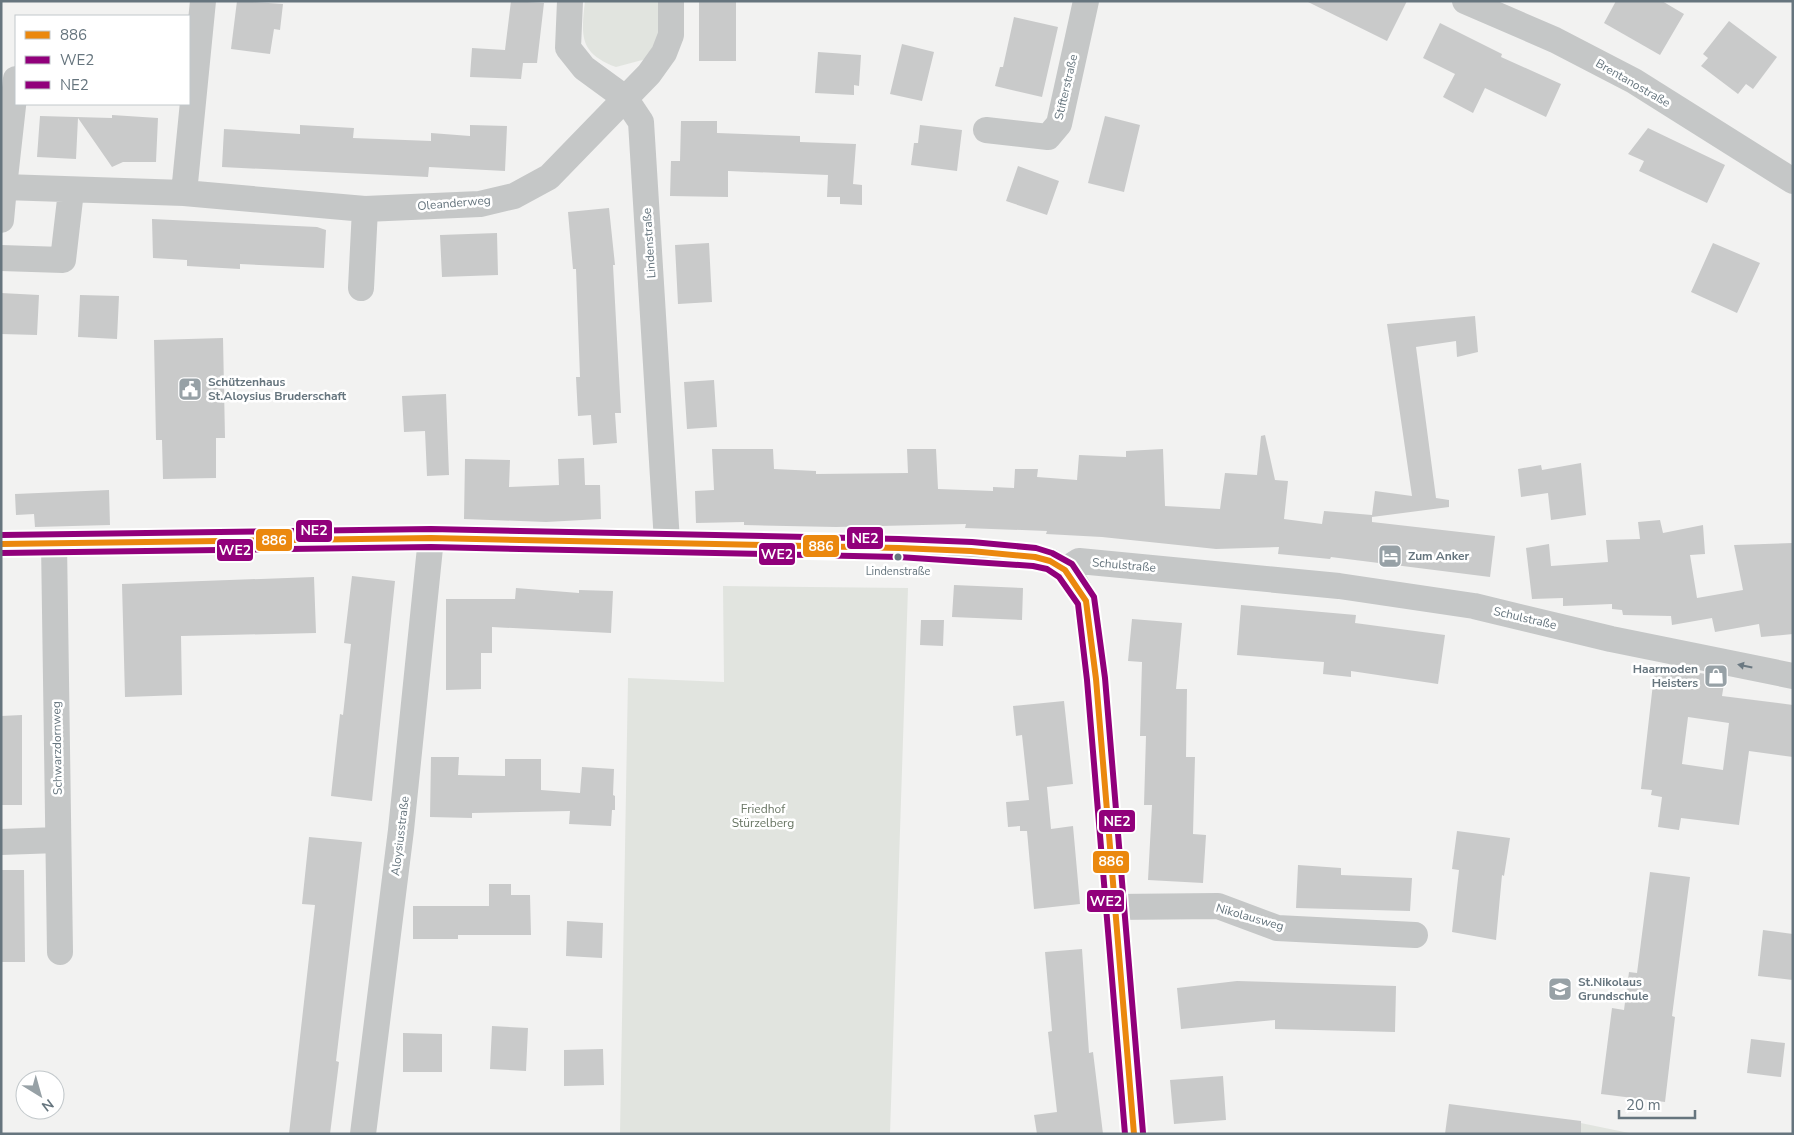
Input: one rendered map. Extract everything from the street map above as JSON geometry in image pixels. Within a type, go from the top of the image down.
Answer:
[{"type":"street","points":[[184,193],[203,1]]},
{"type":"street","name":"Lindenstraße","points":[[570,1],[568,48],[584,68],[625,98],[641,122],[667,542]]},
{"type":"street","points":[[625,98],[649,74],[664,53],[672,35],[671,1]]},
{"type":"street","name":"Stifterstraße","points":[[986,130],[1048,138],[1058,124],[1086,1]]},
{"type":"street","name":"Brentanostraße","points":[[1465,1],[1555,40],[1634,81],[1793,181]]},
{"type":"street","points":[[1,220],[15,88]]},
{"type":"street","name":"Oleanderweg","points":[[4,188],[184,193],[365,209],[480,204],[514,196],[549,177],[625,98]]},
{"type":"street","points":[[1,258],[63,260],[71,191]]},
{"type":"street","points":[[361,288],[365,209]]},
{"type":"street","points":[[1,544],[431,538],[667,542],[971,551],[1035,557],[1050,561],[1065,570],[1075,582],[1086,601],[1096,679],[1134,1134]]},
{"type":"street","name":"Aloysiusstraße","points":[[363,1134],[401,830],[431,538]]},
{"type":"street","name":"Schwarzdornweg","points":[[54,543],[60,952]]},
{"type":"street","name":"Schulstraße","points":[[1065,570],[1079,561],[1339,586],[1474,606],[1611,639],[1793,676]]},
{"type":"street","points":[[1,842],[58,840]]},
{"type":"street","name":"Nikolausweg","points":[[1114,907],[1218,906],[1277,928],[1415,935]]},
{"type":"green space","points":[[585,1],[664,1],[664,27],[646,59],[616,67],[595,56],[585,42],[583,34]]},
{"type":"green space","name":"Friedhof Stürzelberg","points":[[723,586],[908,588],[890,1134],[620,1134],[628,678],[724,682]]},
{"type":"green space","points":[[1571,1121],[1634,1134],[1569,1134]]},
{"type":"building","points":[[237,1],[283,4],[280,30],[274,29],[270,54],[231,49]]},
{"type":"building","points":[[511,1],[544,3],[537,63],[523,63],[521,79],[470,77],[472,48],[505,50]]},
{"type":"building","points":[[699,1],[736,1],[736,61],[699,61]]},
{"type":"building","points":[[1306,1],[1407,1],[1387,41]]},
{"type":"building","points":[[1616,1],[1662,1],[1684,14],[1660,55],[1604,23]]},
{"type":"building","points":[[1014,17],[1058,27],[1042,97],[995,86],[1000,67],[1003,67]]},
{"type":"building","points":[[1729,21],[1777,57],[1753,89],[1746,84],[1738,94],[1701,66],[1708,58],[1703,54]]},
{"type":"building","points":[[1440,23],[1502,54],[1501,57],[1561,84],[1546,117],[1485,88],[1473,113],[1443,97],[1455,74],[1423,58]]},
{"type":"building","points":[[902,44],[934,52],[922,101],[890,94]]},
{"type":"building","points":[[818,52],[861,55],[859,86],[854,85],[854,95],[815,93]]},
{"type":"building","points":[[112,115],[158,118],[156,162],[123,162],[112,167],[78,118],[76,159],[37,157],[40,116],[112,118]]},
{"type":"building","points":[[1105,116],[1140,125],[1124,192],[1088,183]]},
{"type":"building","points":[[681,121],[717,121],[717,133],[800,136],[800,142],[856,144],[853,184],[862,185],[862,205],[840,204],[840,197],[827,197],[828,175],[728,171],[728,197],[670,196],[671,161],[680,161]]},
{"type":"building","points":[[300,125],[354,128],[353,138],[431,141],[431,133],[470,136],[470,125],[507,126],[505,171],[429,167],[428,177],[222,167],[224,129],[300,134]]},
{"type":"building","points":[[920,125],[962,130],[957,171],[911,165],[914,143],[918,143]]},
{"type":"building","points":[[1648,128],[1725,165],[1707,203],[1639,171],[1644,161],[1628,154]]},
{"type":"building","points":[[1018,166],[1059,181],[1047,215],[1006,201]]},
{"type":"building","points":[[609,208],[615,265],[613,265],[621,413],[615,413],[617,443],[593,445],[591,415],[578,416],[576,377],[580,377],[576,269],[573,269],[568,212]]},
{"type":"building","points":[[152,219],[317,227],[326,230],[324,268],[240,264],[240,269],[187,266],[187,260],[153,258]]},
{"type":"building","points":[[497,233],[498,275],[442,277],[440,235]]},
{"type":"building","points":[[709,243],[712,302],[678,304],[675,245]]},
{"type":"building","points":[[1713,243],[1760,263],[1737,313],[1691,292]]},
{"type":"building","points":[[1,293],[39,295],[37,335],[1,334]]},
{"type":"building","points":[[80,295],[119,296],[117,339],[78,337]]},
{"type":"building","points":[[1475,316],[1478,352],[1457,357],[1456,341],[1416,347],[1436,498],[1449,500],[1449,507],[1372,517],[1372,522],[1495,536],[1490,577],[1331,557],[1330,559],[1278,554],[1279,547],[1216,549],[1102,537],[1046,534],[1047,531],[965,528],[966,524],[836,527],[744,525],[744,522],[696,523],[695,491],[714,490],[712,449],[773,449],[774,469],[816,471],[816,474],[908,473],[907,449],[936,449],[938,489],[993,491],[993,487],[1014,488],[1015,469],[1038,469],[1037,477],[1077,480],[1079,455],[1126,457],[1126,451],[1163,449],[1165,506],[1220,509],[1225,473],[1257,475],[1261,436],[1265,435],[1275,480],[1288,481],[1284,519],[1322,524],[1324,511],[1372,515],[1375,491],[1412,496],[1387,324]]},
{"type":"building","name":"Schützenhaus St.Aloysius Bruderschaft","points":[[223,338],[225,438],[216,438],[216,478],[163,479],[162,440],[156,440],[154,340]]},
{"type":"building","points":[[714,380],[717,427],[687,429],[684,382]]},
{"type":"building","points":[[446,394],[449,475],[427,476],[425,431],[404,432],[402,396]]},
{"type":"building","points":[[584,458],[585,485],[600,485],[601,519],[546,522],[464,519],[465,459],[510,460],[509,487],[559,485],[558,459]]},
{"type":"building","points":[[1581,463],[1586,515],[1551,520],[1548,493],[1521,497],[1518,469],[1541,465],[1542,470]]},
{"type":"building","points":[[109,490],[110,525],[35,527],[34,514],[16,515],[15,494]]},
{"type":"building","points":[[1660,520],[1663,533],[1703,525],[1705,554],[1690,555],[1697,598],[1743,590],[1734,545],[1793,543],[1793,634],[1761,637],[1759,624],[1715,632],[1712,618],[1672,625],[1671,616],[1623,615],[1622,610],[1612,609],[1612,604],[1563,606],[1563,598],[1532,599],[1526,548],[1549,544],[1551,566],[1608,562],[1606,540],[1640,539],[1638,522]]},
{"type":"building","points":[[352,576],[395,581],[372,801],[331,796],[340,714],[343,715],[351,644],[344,643]]},
{"type":"building","points":[[314,577],[316,633],[181,636],[182,695],[125,697],[122,584]]},
{"type":"building","points":[[954,585],[1023,588],[1022,620],[952,617]]},
{"type":"building","points":[[516,588],[579,593],[579,590],[613,591],[611,633],[492,627],[492,653],[481,653],[481,689],[446,690],[446,599],[515,599]]},
{"type":"building","points":[[1241,605],[1356,615],[1355,623],[1445,635],[1438,684],[1351,671],[1351,677],[1323,674],[1324,662],[1237,655]]},
{"type":"building","points":[[1132,619],[1182,623],[1176,689],[1187,689],[1186,757],[1195,757],[1193,834],[1206,835],[1203,883],[1148,880],[1152,805],[1144,805],[1146,736],[1140,736],[1142,662],[1128,661]]},
{"type":"building","points":[[921,620],[944,620],[943,646],[920,645]]},
{"type":"building","points":[[1655,666],[1725,677],[1722,696],[1793,705],[1793,757],[1749,751],[1739,825],[1681,818],[1679,830],[1658,827],[1662,797],[1651,795],[1652,790],[1641,789]],"holes":[[[1688,717],[1729,723],[1723,770],[1682,764]]]},
{"type":"building","points":[[1064,701],[1073,784],[1047,787],[1051,829],[1073,826],[1080,904],[1034,909],[1027,831],[1020,831],[1020,826],[1008,827],[1006,802],[1029,800],[1022,735],[1016,736],[1013,706]]},
{"type":"building","points":[[22,715],[22,805],[1,805],[1,716]]},
{"type":"building","points":[[431,757],[459,757],[458,775],[505,776],[505,759],[541,759],[541,790],[580,793],[582,767],[614,769],[613,795],[615,796],[615,810],[612,810],[611,826],[569,824],[570,811],[472,813],[472,818],[430,817]]},
{"type":"building","points":[[1457,831],[1510,838],[1504,876],[1502,875],[1496,940],[1452,932],[1459,870],[1452,869]]},
{"type":"building","points":[[309,837],[362,842],[336,1061],[339,1062],[330,1134],[289,1134],[315,905],[302,904]]},
{"type":"building","points":[[1298,865],[1341,868],[1341,875],[1412,878],[1410,911],[1296,908]]},
{"type":"building","points":[[1,870],[24,870],[25,962],[1,962]]},
{"type":"building","points":[[1650,872],[1690,877],[1672,1016],[1675,1017],[1665,1102],[1601,1094],[1612,1008],[1624,1010],[1629,972],[1637,973]]},
{"type":"building","points":[[489,884],[511,884],[511,895],[530,895],[531,935],[458,935],[458,939],[413,939],[413,906],[489,906]]},
{"type":"building","points":[[567,921],[603,923],[602,958],[566,956]]},
{"type":"building","points":[[1763,930],[1793,934],[1793,980],[1758,976]]},
{"type":"building","points":[[1082,949],[1089,1053],[1093,1052],[1103,1134],[1037,1134],[1034,1115],[1057,1112],[1048,1032],[1052,1031],[1045,952]]},
{"type":"building","points":[[1237,981],[1396,986],[1395,1032],[1275,1029],[1275,1020],[1181,1029],[1177,988]]},
{"type":"building","points":[[492,1026],[528,1028],[526,1071],[490,1069]]},
{"type":"building","points":[[403,1033],[442,1034],[442,1072],[403,1072]]},
{"type":"building","points":[[1751,1039],[1785,1043],[1781,1077],[1747,1073]]},
{"type":"building","points":[[603,1049],[604,1085],[564,1086],[564,1050]]},
{"type":"building","points":[[1223,1076],[1226,1120],[1174,1124],[1170,1080]]},
{"type":"building","points":[[1449,1104],[1581,1121],[1581,1134],[1445,1134]]},
{"type":"transit line","name":"NE2","points":[[1,535],[431,529],[899,539],[972,542],[1036,548],[1052,553],[1072,564],[1094,597],[1105,678],[1143,1133]]},
{"type":"transit line","name":"886","points":[[1,544],[431,538],[899,548],[971,551],[1035,557],[1050,561],[1065,570],[1086,601],[1096,679],[1134,1134]]},
{"type":"transit line","name":"WE2","points":[[1,553],[431,547],[899,557],[1033,566],[1047,569],[1059,577],[1078,604],[1087,680],[1125,1134]]},
{"type":"place","name":"Schützenhaus St.Aloysius Bruderschaft","points":[[190,389]]},
{"type":"place","name":"Zum Anker","points":[[1390,556]]},
{"type":"place","name":"Lindenstraße","points":[[898,557]]},
{"type":"place","name":"Haarmoden Heisters","points":[[1716,676]]},
{"type":"place","name":"St.Nikolaus Grundschule","points":[[1560,989]]}]
